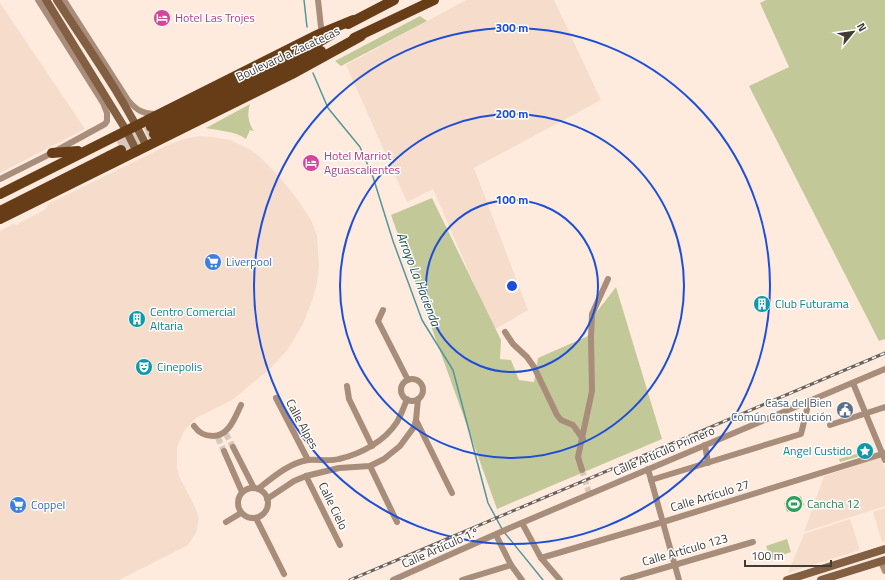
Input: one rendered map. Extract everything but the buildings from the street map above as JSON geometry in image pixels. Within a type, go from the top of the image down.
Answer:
[{"type":"main road","points":[[46,0],[126,130],[137,152]]},
{"type":"main road","points":[[57,0],[113,87],[136,125],[147,147]]},
{"type":"main road","name":"Boulevard a Zacatecas","points":[[394,0],[322,36],[152,131],[323,51],[360,36],[434,0]]},
{"type":"main road","points":[[67,15],[76,18]]},
{"type":"main road","points":[[0,194],[82,151],[322,36]]},
{"type":"main road","points":[[0,219],[292,74],[360,36]]},
{"type":"main road","points":[[72,41],[76,59]]},
{"type":"main road","points":[[112,76],[113,87]]},
{"type":"main road","points":[[0,203],[120,147],[0,211]]},
{"type":"main road","points":[[52,153],[82,151]]},
{"type":"main road","points":[[786,580],[885,549]]},
{"type":"main road","points":[[822,580],[841,577],[883,561]]},
{"type":"street","points":[[0,179],[52,153],[105,124],[107,121],[107,113],[103,103],[38,0]]},
{"type":"street","points":[[64,0],[112,76],[134,107],[145,114],[160,114]]},
{"type":"street","points":[[318,0],[322,36]]},
{"type":"street","points":[[582,470],[578,457],[592,391],[592,314],[608,279]]},
{"type":"street","points":[[383,310],[378,321],[408,380]]},
{"type":"street","points":[[505,332],[512,344],[527,357],[534,367],[557,415],[561,420],[573,425],[583,439]]},
{"type":"street","name":"Calle Artículo Primero","points":[[498,534],[590,493],[885,369]]},
{"type":"street","points":[[267,500],[294,481],[306,476],[339,468],[370,466],[384,458],[400,446],[414,427],[416,420],[418,399],[422,394],[422,386],[415,379],[408,380],[402,384],[402,394],[407,399],[418,399]]},
{"type":"street","points":[[853,383],[884,455]]},
{"type":"street","points":[[347,386],[349,399],[372,446]]},
{"type":"street","name":"Calle Alpes","points":[[276,398],[308,460]]},
{"type":"street","points":[[233,447],[256,488],[265,495],[267,500],[267,509],[256,518],[251,518],[241,513],[238,508],[238,502],[242,492],[256,488],[278,473],[308,460],[338,459],[372,446],[388,434],[397,421],[407,399]]},
{"type":"street","points":[[651,480],[801,434],[809,401]]},
{"type":"street","points":[[196,429],[204,436],[218,437],[225,433],[241,405]]},
{"type":"street","points":[[830,425],[885,407]]},
{"type":"street","points":[[416,420],[452,493]]},
{"type":"street","points":[[705,445],[708,463]]},
{"type":"street","points":[[224,451],[242,492]]},
{"type":"street","name":"Calle Artículo 27","points":[[541,558],[884,455]]},
{"type":"street","points":[[338,459],[339,468]]},
{"type":"street","points":[[370,466],[397,522]]},
{"type":"street","points":[[648,469],[679,580]]},
{"type":"street","name":"Calle Cielo","points":[[306,476],[340,545]]},
{"type":"street","points":[[226,522],[241,513]]},
{"type":"street","points":[[256,518],[284,574]]},
{"type":"street","points":[[522,523],[541,558],[560,580]]},
{"type":"street","points":[[498,534],[510,565],[522,580]]},
{"type":"street","name":"Calle Artículo 1.º","points":[[393,580],[498,534]]},
{"type":"street","name":"Calle Artículo 123","points":[[623,580],[753,542]]},
{"type":"street","points":[[883,561],[885,571]]},
{"type":"street","points":[[462,580],[510,565]]},
{"type":"shaded area","points":[[466,0],[554,0],[601,100],[474,168],[528,310],[494,330],[433,189],[407,202],[346,65]]},
{"type":"shaded area","points":[[0,3],[85,129],[0,173]]},
{"type":"shaded area","name":"Centro Comercial Altaria","points":[[199,136],[230,140],[251,150],[277,174],[298,200],[311,220],[317,235],[319,266],[313,298],[303,324],[288,349],[271,368],[232,400],[196,418],[184,431],[177,447],[177,467],[179,476],[199,518],[196,533],[188,545],[119,580],[0,580],[0,231],[13,224],[16,225],[46,209],[48,204],[170,144]]},
{"type":"shaded area","points":[[880,457],[885,468],[885,506],[804,532],[824,476]]},
{"type":"shaded area","points":[[885,508],[885,541],[882,542],[873,512]]},
{"type":"shaded area","points":[[850,519],[860,550],[788,573],[804,534]]},
{"type":"green space","points":[[766,0],[885,0],[885,339],[879,341],[749,86],[789,67],[760,3]]},
{"type":"green space","points":[[420,16],[427,21],[341,66],[335,61]]},
{"type":"green space","points":[[250,104],[250,125],[254,131],[250,130],[246,139],[232,133],[206,128]]},
{"type":"green space","points":[[432,198],[501,340],[500,359],[511,360],[519,380],[534,382],[538,358],[588,336],[595,314],[616,287],[662,439],[497,509],[391,215]]},
{"type":"green space","points":[[860,453],[861,456],[840,462],[839,459]]},
{"type":"green space","name":"Cancha 12","points":[[801,496],[804,505],[787,512],[784,503]]},
{"type":"green space","points":[[787,539],[791,552],[771,559],[766,546]]},
{"type":"waterway","name":"Arroyo La Hacienda","points":[[304,0],[307,27]]},
{"type":"waterway","name":"Arroyo La Hacienda","points":[[313,73],[328,108],[360,147],[373,177],[393,241],[422,320],[453,370],[488,503],[502,529]]},
{"type":"waterway","name":"Arroyo La Hacienda","points":[[504,532],[543,580]]},
{"type":"tunnel","points":[[118,144],[151,127]]},
{"type":"tunnel","points":[[121,150],[154,134]]},
{"type":"tunnel","points":[[226,434],[233,447]]},
{"type":"tunnel","points":[[218,438],[224,451]]},
{"type":"tunnel","points":[[582,470],[589,493]]},
{"type":"railway","points":[[350,580],[885,353]]},
{"type":"place","name":"Hotel Las Trojes","points":[[162,18]]},
{"type":"place","name":"Hotel Marriot Aguascalientes","points":[[311,163]]},
{"type":"place","name":"Liverpool","points":[[213,262]]},
{"type":"place","name":"Club Futurama","points":[[762,304]]},
{"type":"place","name":"Centro Comercial Altaria","points":[[137,319]]},
{"type":"place","name":"Cinepolis","points":[[144,367]]},
{"type":"place","name":"Casa del Bien Común Constitución","points":[[845,410]]},
{"type":"place","name":"Angel Custido","points":[[865,451]]},
{"type":"place","name":"Cancha 12","points":[[794,504]]},
{"type":"place","name":"Coppel","points":[[18,505]]}]
